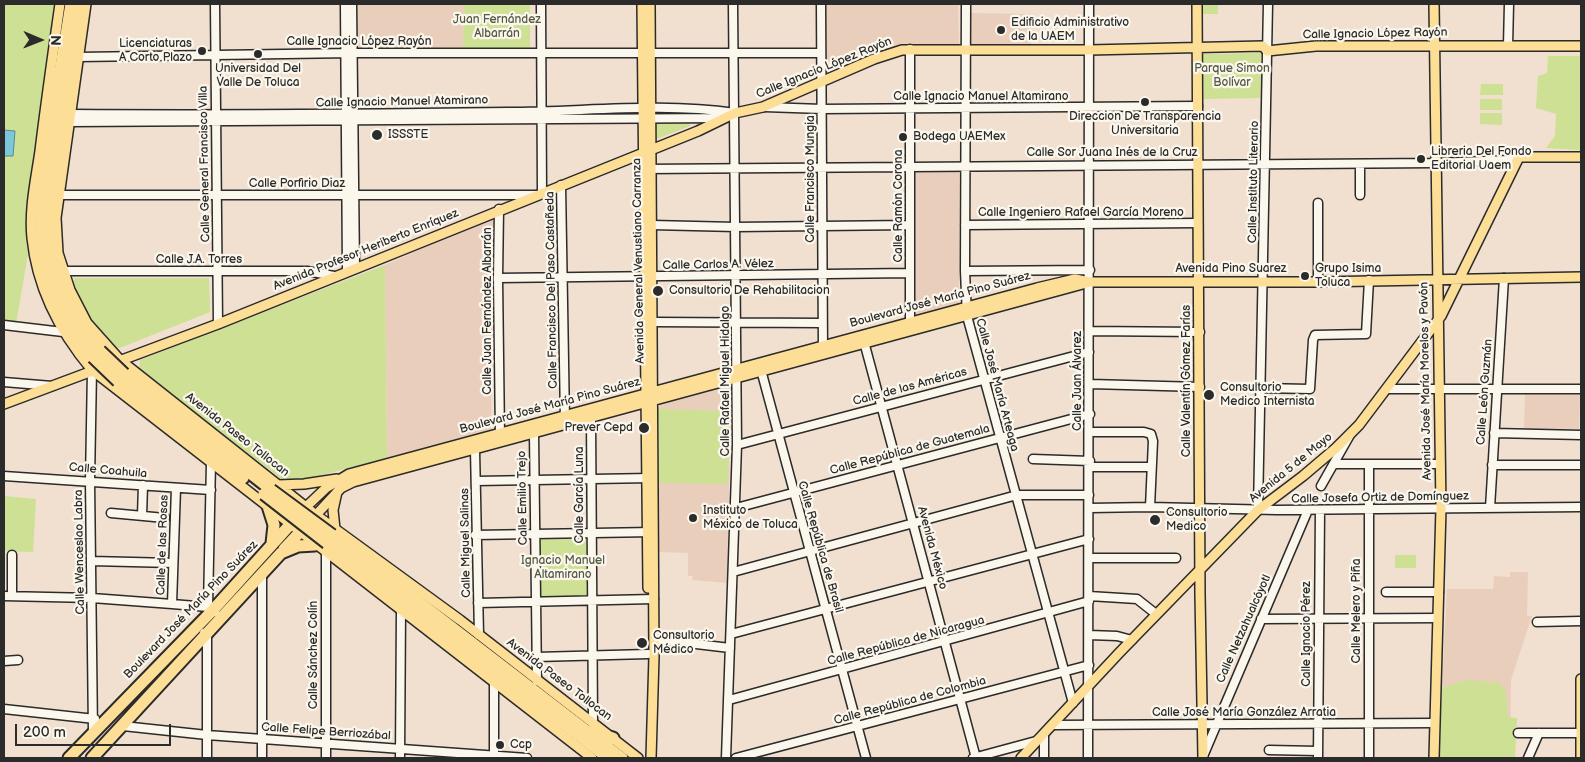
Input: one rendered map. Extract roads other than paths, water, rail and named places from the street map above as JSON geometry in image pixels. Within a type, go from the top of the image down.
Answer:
[{"type":"highway","name":"Avenida Paseo Tollocan","points":[[71,4],[53,176],[49,230],[50,252],[56,274],[75,318],[97,354]]},
{"type":"highway","name":"Avenida Paseo Tollocan","points":[[80,4],[62,90],[40,216],[41,248],[58,304],[78,339],[97,354],[121,378],[270,489],[328,541],[490,676],[608,758]]},
{"type":"highway","points":[[53,176],[58,195]]},
{"type":"highway","points":[[40,216],[32,235],[41,248]]},
{"type":"highway","name":"Boulevard José María Pino Suárez","points":[[69,758],[197,626],[211,608],[271,546],[288,524],[306,506]]},
{"type":"highway","points":[[270,509],[274,525],[271,546]]},
{"type":"highway","name":"Boulevard José María Pino Suárez","points":[[222,618],[316,515]]},
{"type":"highway","points":[[282,553],[298,546],[328,541]]},
{"type":"highway","name":"Avenida Paseo Tollocan","points":[[328,541],[589,726],[622,758]]},
{"type":"highway","points":[[92,758],[222,618]]},
{"type":"highway","points":[[504,656],[512,671]]},
{"type":"highway","points":[[589,726],[613,738]]},
{"type":"main road","name":"Avenida Paseo Tollocan","points":[[60,4],[35,186],[32,235],[43,289],[63,332],[92,370],[300,533],[328,541],[479,635],[537,681],[589,726]]},
{"type":"main road","name":"Avenida Paseo Tollocan","points":[[86,4],[58,195],[56,234],[63,271],[87,323],[120,360],[270,489],[287,488],[316,515],[328,541],[401,609],[490,676],[592,758]]},
{"type":"main road","name":"Avenida General Venustiano Carranza","points":[[642,4],[646,54],[650,532],[651,599],[654,639],[650,758]]},
{"type":"main road","name":"Avenida General Venustiano Carranza","points":[[646,54],[650,4]]},
{"type":"main road","name":"Calle Valentín Gómez Farías","points":[[1197,4],[1200,281],[1200,569],[1203,757]]},
{"type":"main road","name":"Avenida José María Morelos y Pavón","points":[[1434,4],[1441,508],[1434,758]]},
{"type":"main road","name":"Calle Ignacio López Rayón","points":[[734,113],[763,107],[874,59],[910,49],[1089,50],[1197,46],[1263,46],[1267,51],[1434,46],[1581,46]]},
{"type":"main road","name":"Avenida Profesor Heriberto Enríquez","points":[[4,404],[218,324],[562,185],[734,113]]},
{"type":"main road","name":"Calle Sor Juana Inés de la Cruz","points":[[1519,156],[1581,156]]},
{"type":"main road","name":"Avenida 5 de Mayo","points":[[1022,758],[1156,614],[1258,510],[1339,451],[1437,323],[1462,278],[1519,156]]},
{"type":"main road","name":"Avenida General Venustiano Carranza","points":[[647,169],[652,225],[648,278],[653,322],[650,398]]},
{"type":"main road","name":"Avenida Pino Suarez","points":[[1090,282],[1264,280],[1318,282],[1581,277]]},
{"type":"main road","name":"Boulevard José María Pino Suárez","points":[[306,506],[339,478],[565,421],[910,328],[1074,278],[1090,282]]},
{"type":"main road","name":"Boulevard José María Pino Suárez","points":[[966,311],[1039,298],[1090,282]]},
{"type":"main road","points":[[1037,288],[1039,298]]},
{"type":"main road","name":"Boulevard José María Pino Suárez","points":[[738,373],[761,370],[823,350]]},
{"type":"main road","name":"Boulevard José María Pino Suárez","points":[[316,515],[338,491],[353,482],[475,450],[500,438],[534,434],[565,421],[591,418],[650,398]]},
{"type":"main road","points":[[270,509],[280,511],[286,507],[288,499],[287,488],[339,478]]},
{"type":"main road","points":[[328,541],[338,491]]},
{"type":"main road","name":"Avenida General Venustiano Carranza","points":[[650,758],[648,654],[651,599]]},
{"type":"main road","points":[[1581,680],[1581,758]]},
{"type":"main road","name":"Avenida Paseo Tollocan","points":[[613,738],[638,758]]},
{"type":"street","name":"Calle General Francisco Villa","points":[[215,4],[218,324]]},
{"type":"street","points":[[345,4],[349,53],[352,195],[351,269]]},
{"type":"street","points":[[349,53],[352,4]]},
{"type":"street","points":[[539,194],[542,115],[541,4]]},
{"type":"street","name":"Calle Rafael Miguel Hidalgo","points":[[726,758],[736,508],[738,373],[732,54],[733,4]]},
{"type":"street","name":"Calle Francisco Mungia","points":[[821,4],[822,109],[820,168],[823,350]]},
{"type":"street","name":"Calle José María Arteaga","points":[[966,4],[964,271],[966,311],[999,438],[1017,496],[1031,555],[1073,703]]},
{"type":"street","name":"Calle Juan Álvarez","points":[[1088,758],[1090,685],[1089,4]]},
{"type":"street","name":"Calle Instituto Literario","points":[[1258,510],[1268,4]]},
{"type":"street","points":[[1508,46],[1509,4]]},
{"type":"street","name":"Calle Ramón Corona","points":[[910,49],[910,328]]},
{"type":"street","name":"Calle Ignacio López Rayón","points":[[78,57],[349,53],[821,53]]},
{"type":"street","name":"Calle Ignacio Manuel Altamirano","points":[[763,107],[822,109],[1198,106]]},
{"type":"street","name":"Calle Ignacio Manuel Atamirano","points":[[69,118],[350,118],[646,114],[716,110],[734,113]]},
{"type":"street","name":"Calle Ignacio Manuel Atamirano","points":[[646,114],[725,118]]},
{"type":"street","name":"Calle Sor Juana Inés de la Cruz","points":[[647,169],[1435,163],[1500,161],[1519,156]]},
{"type":"street","points":[[1360,164],[1360,195]]},
{"type":"street","name":"Calle Francisco Del Paso Castañeda","points":[[562,185],[565,421]]},
{"type":"street","name":"Calle Porfirio Diaz","points":[[58,195],[539,194]]},
{"type":"street","points":[[1318,203],[1318,282]]},
{"type":"street","name":"Calle Juan Fernández Albarrán","points":[[499,209],[500,438]]},
{"type":"street","name":"Calle Ingeniero Rafael García Moreno","points":[[965,225],[1198,223]]},
{"type":"street","points":[[652,225],[736,227],[909,225]]},
{"type":"street","points":[[964,271],[1090,270]]},
{"type":"street","name":"Calle J.A. Torres","points":[[63,271],[307,271],[334,276]]},
{"type":"street","name":"Calle Carlos A. Vélez","points":[[498,278],[648,278],[910,273]]},
{"type":"street","name":"Calle León Guzmán","points":[[1490,508],[1504,278]]},
{"type":"street","points":[[1260,388],[1310,389],[1313,340],[1315,335],[1366,334],[1369,280]]},
{"type":"street","points":[[653,322],[822,322]]},
{"type":"street","points":[[4,325],[63,332]]},
{"type":"street","points":[[1090,331],[1200,332]]},
{"type":"street","name":"Avenida México","points":[[864,340],[961,699],[975,758]]},
{"type":"street","name":"Calle de las Américas","points":[[737,445],[1089,352]]},
{"type":"street","name":"Calle Wenceslao Labra","points":[[92,370],[90,481],[93,733]]},
{"type":"street","name":"Calle República de Brasil","points":[[761,370],[793,494],[866,758]]},
{"type":"street","points":[[4,382],[53,386]]},
{"type":"street","points":[[1090,384],[1200,387]]},
{"type":"street","points":[[1387,388],[1438,390],[1581,389]]},
{"type":"street","name":"Calle República de Guatemala","points":[[736,508],[1090,414]]},
{"type":"street","name":"Calle García Luna","points":[[589,726],[593,655],[591,418]]},
{"type":"street","points":[[1090,432],[1144,432],[1152,436],[1150,507]]},
{"type":"street","name":"Calle Emilio Trejo","points":[[534,434],[537,681]]},
{"type":"street","points":[[1494,434],[1581,435]]},
{"type":"street","name":"Calle Miguel Salinas","points":[[475,450],[475,535],[479,635]]},
{"type":"street","points":[[1321,486],[1339,451]]},
{"type":"street","points":[[1033,459],[1150,467]]},
{"type":"street","points":[[211,462],[211,608]]},
{"type":"street","points":[[1334,464],[1440,464]]},
{"type":"street","name":"Calle Melero y Piña","points":[[1369,464],[1369,758]]},
{"type":"street","points":[[1492,465],[1581,465]]},
{"type":"street","name":"Calle Coahuila","points":[[4,476],[211,490]]},
{"type":"street","points":[[476,481],[650,478]]},
{"type":"street","points":[[142,516],[143,485]]},
{"type":"street","name":"Calle de las Rosas","points":[[172,604],[176,488]]},
{"type":"street","points":[[733,572],[1017,496],[1089,495]]},
{"type":"street","name":"Calle Josefa Ortiz de Domínguez","points":[[1090,508],[1150,507],[1320,510],[1581,507]]},
{"type":"street","name":"Calle Netzahualcóyotl","points":[[1203,757],[1214,726],[1308,510]]},
{"type":"street","name":"Calle Ignacio Pérez","points":[[1318,754],[1320,510]]},
{"type":"street","points":[[111,513],[165,518]]},
{"type":"street","points":[[475,535],[650,532]]},
{"type":"street","points":[[731,634],[1089,539]]},
{"type":"street","name":"Calle Sánchez Colín","points":[[326,758],[328,541]]},
{"type":"street","points":[[12,555],[8,596],[92,598],[211,608],[222,618]]},
{"type":"street","points":[[1089,558],[1176,558]]},
{"type":"street","points":[[91,561],[173,563]]},
{"type":"street","points":[[262,575],[262,758]]},
{"type":"street","points":[[1386,592],[1439,592]]},
{"type":"street","points":[[1089,598],[1137,599],[1156,614]]},
{"type":"street","name":"Calle República de Nicaragua","points":[[728,700],[1048,613],[1089,598]]},
{"type":"street","points":[[478,603],[651,599]]},
{"type":"street","points":[[400,758],[401,609]]},
{"type":"street","points":[[1261,619],[1438,618]]},
{"type":"street","points":[[1537,622],[1581,621]]},
{"type":"street","points":[[197,626],[207,635],[207,758]]},
{"type":"street","points":[[1089,635],[1117,636],[1132,640]]},
{"type":"street","points":[[654,639],[730,648]]},
{"type":"street","points":[[536,657],[648,654]]},
{"type":"street","points":[[4,661],[18,660]]},
{"type":"street","name":"Calle República de Colombia","points":[[736,758],[1089,665]]},
{"type":"street","points":[[490,676],[494,756]]},
{"type":"street","points":[[4,709],[104,720]]},
{"type":"street","name":"Calle José María González Arratia","points":[[1054,725],[1214,726],[1435,723]]},
{"type":"street","name":"Calle Felipe Berriozábal","points":[[123,726],[207,735],[527,758]]},
{"type":"street","points":[[1518,733],[1581,734]]},
{"type":"street","points":[[1528,758],[1539,733]]},
{"type":"street","points":[[975,758],[1042,738],[1044,758]]},
{"type":"street","points":[[1269,750],[1318,754]]},
{"type":"water","points":[[4,130],[15,131],[13,156],[4,156]]},
{"type":"place","name":"Edificio Administrativo de la UAEM","points":[[1001,30]]},
{"type":"place","name":"Licenciaturas A Corto Plazo","points":[[202,51]]},
{"type":"place","name":"Universidad Del Valle De Toluca","points":[[258,54]]},
{"type":"place","name":"Direccion De Transparencia Universitaria","points":[[1145,102]]},
{"type":"place","name":"ISSSTE","points":[[377,135]]},
{"type":"place","name":"Bodega UAEMex","points":[[903,137]]},
{"type":"place","name":"Libreria Del Fondo Editorial Uaem","points":[[1421,159]]},
{"type":"place","name":"Grupo Isima Toluca","points":[[1305,276]]},
{"type":"place","name":"Consultorio De Rehabilitacion","points":[[658,291]]},
{"type":"place","name":"Consultorio Medico Internista","points":[[1209,395]]},
{"type":"place","name":"Prever Cepd","points":[[644,428]]},
{"type":"place","name":"Instituto México de Toluca","points":[[693,518]]},
{"type":"place","name":"Consultorio Medico","points":[[1155,520]]},
{"type":"place","name":"Consultorio Médico","points":[[642,643]]},
{"type":"place","name":"Ccp","points":[[500,745]]},
{"type":"park label","name":"Juan Fernández Albarrán","points":[[497,27]]},
{"type":"park label","name":"Parque Simon Bolívar","points":[[1232,76]]},
{"type":"park label","name":"Ignacio Manuel Altamirano","points":[[563,568]]}]
